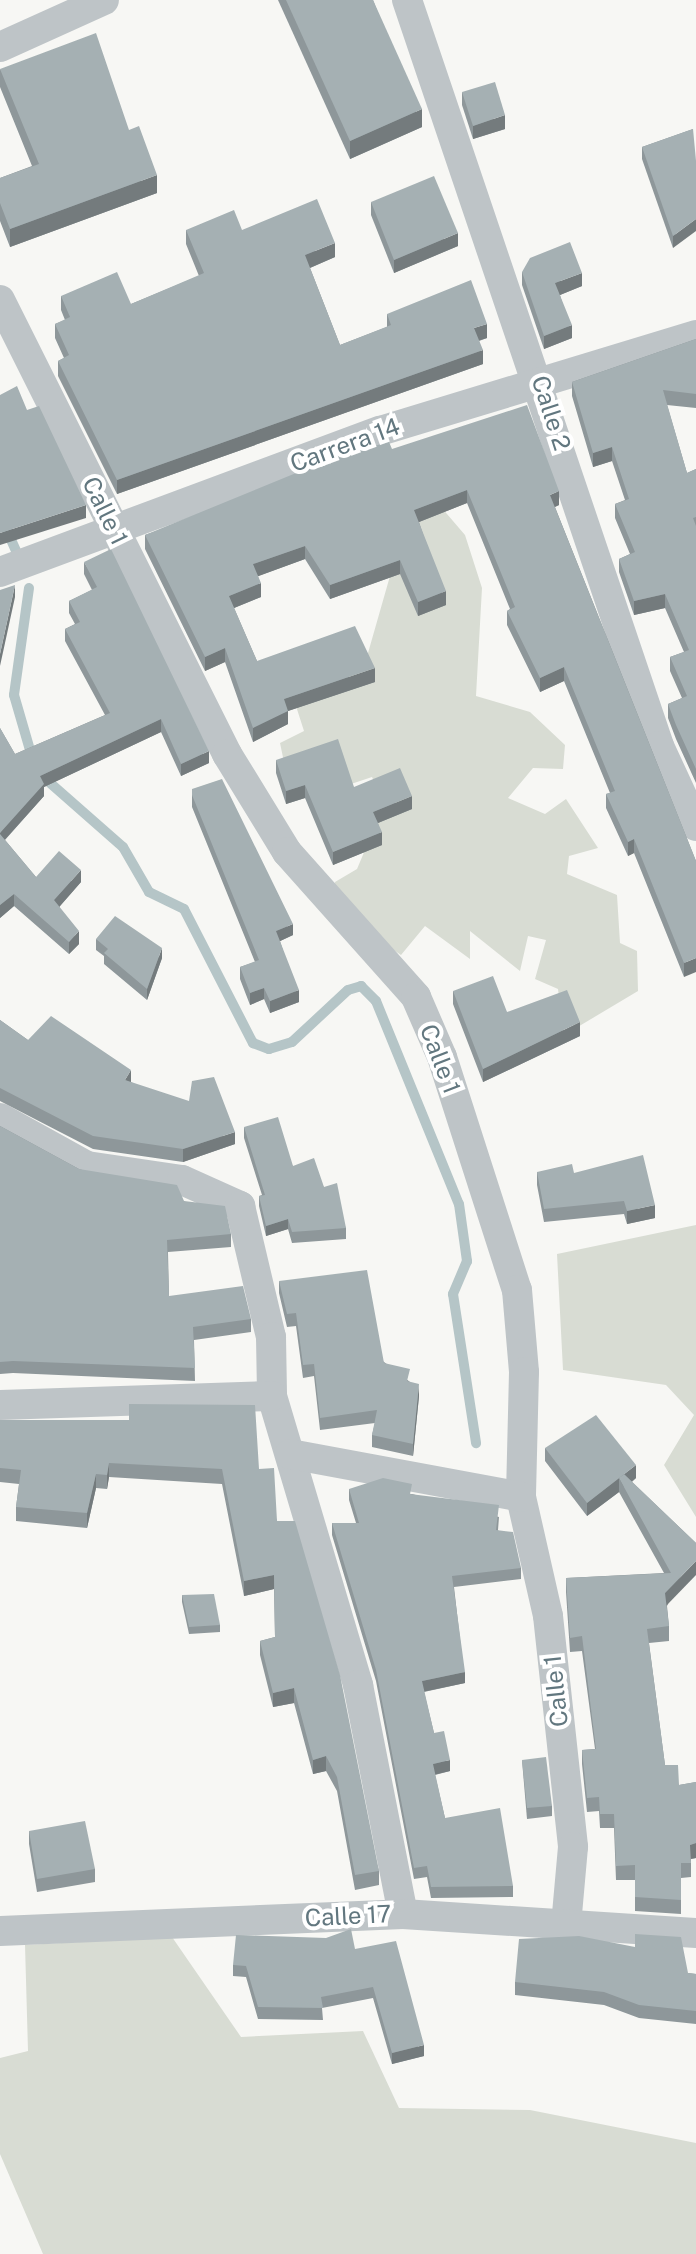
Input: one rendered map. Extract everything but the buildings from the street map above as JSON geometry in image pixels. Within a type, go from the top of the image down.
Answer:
[{"type":"street","points":[[0,47],[104,0]]},
{"type":"street","name":"Calle 2","points":[[407,0],[541,381],[659,746],[696,826]]},
{"type":"street","name":"Calle 1","points":[[0,300],[170,647],[279,839],[331,907],[378,946],[406,985],[442,1057],[517,1290],[524,1372],[521,1497],[548,1616],[573,1847],[566,1926]]},
{"type":"street","name":"Carrera 14","points":[[0,572],[117,534],[380,431],[696,335]]},
{"type":"street","points":[[0,1118],[87,1166],[182,1180],[240,1206],[271,1337],[272,1396],[358,1685],[403,1914]]},
{"type":"street","points":[[0,1405],[272,1396]]},
{"type":"street","points":[[290,1454],[521,1497]]},
{"type":"street","name":"Calle 17","points":[[0,1931],[403,1914],[696,1933]]},
{"type":"shaded area","points":[[441,507],[465,535],[482,588],[476,696],[530,712],[565,745],[563,769],[533,768],[508,798],[545,814],[566,799],[598,848],[569,856],[567,874],[617,895],[620,943],[637,951],[638,991],[576,1028],[560,1007],[558,989],[535,979],[546,940],[528,936],[520,971],[470,931],[470,959],[425,926],[401,955],[331,907],[335,882],[357,869],[384,805],[372,777],[342,787],[285,767],[280,743],[304,731],[295,703],[366,660],[404,527]]},
{"type":"shaded area","points":[[696,1225],[696,1517],[664,1465],[694,1415],[666,1385],[563,1370],[557,1254]]},
{"type":"shaded area","points":[[172,1937],[241,2037],[363,2031],[399,2108],[530,2110],[696,2143],[696,2254],[43,2254],[0,2154],[0,2058],[28,2051],[25,1945]]},
{"type":"waterway","points":[[0,515],[17,553]]},
{"type":"waterway","points":[[29,588],[14,695],[32,757]]},
{"type":"waterway","points":[[41,775],[123,847],[149,892],[184,909],[253,1043],[269,1049],[292,1042],[348,990],[361,986],[376,1001],[459,1204],[467,1261],[453,1294],[476,1443]]}]
